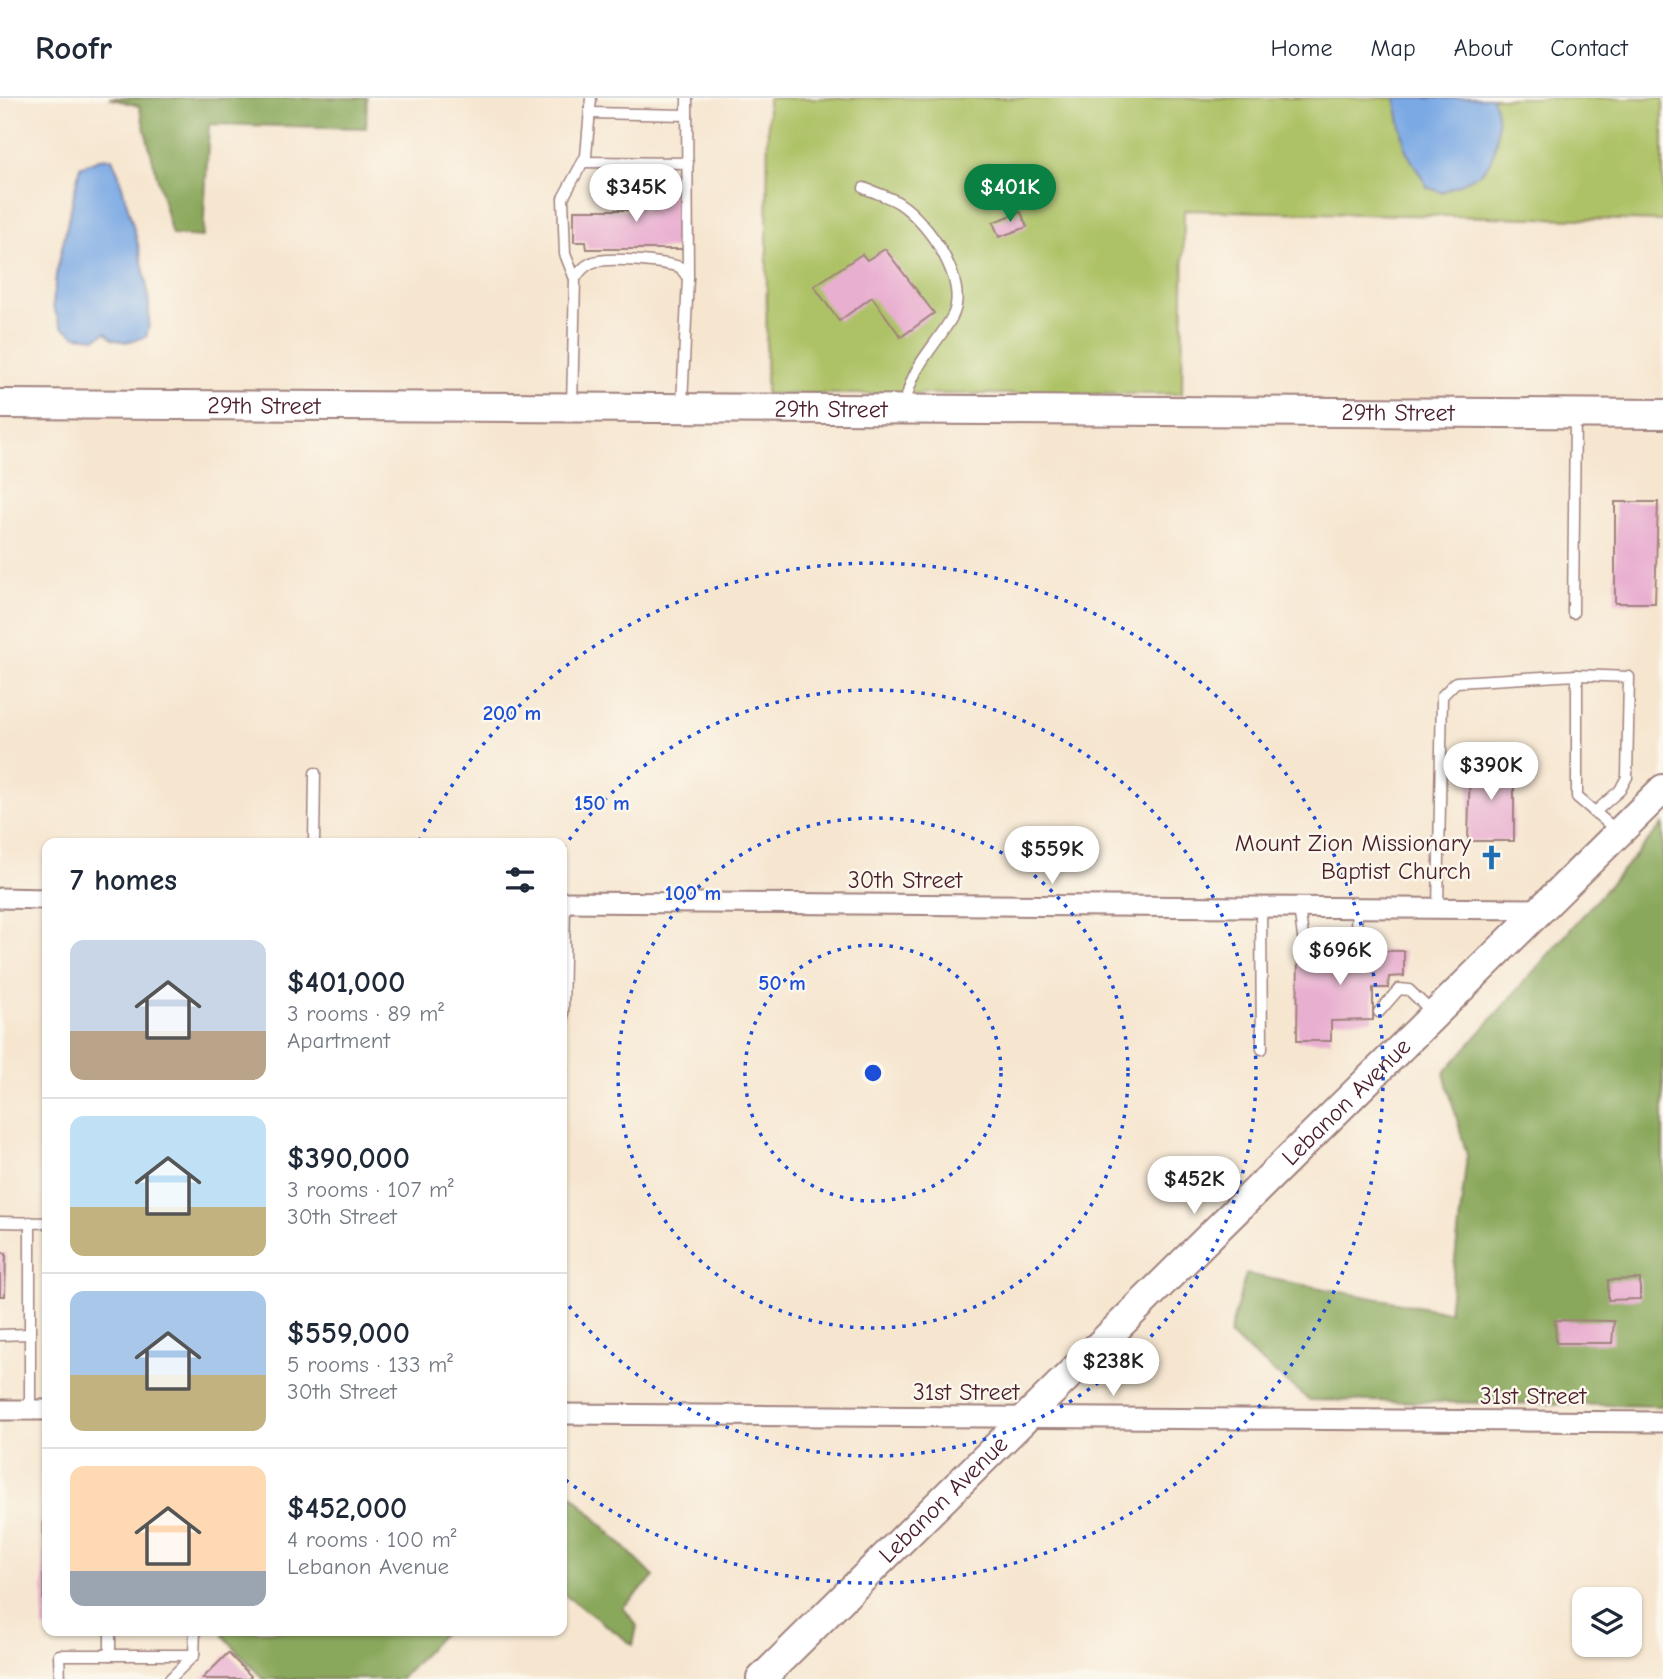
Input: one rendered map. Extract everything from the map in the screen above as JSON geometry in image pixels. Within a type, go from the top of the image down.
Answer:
[{"type":"street","name":"29th Street","points":[[0,404],[1663,414]]},
{"type":"street","name":"Lebanon Avenue","points":[[761,1679],[1663,789]]},
{"type":"street","points":[[0,898],[42,899]]},
{"type":"street","name":"30th Street","points":[[567,902],[1541,909]]},
{"type":"street","points":[[0,1410],[39,1410]]},
{"type":"street","name":"31st Street","points":[[567,1414],[1663,1422]]},
{"type":"lane","points":[[572,408],[575,278],[565,254],[563,198],[583,162],[590,137],[591,98]]},
{"type":"lane","points":[[682,408],[688,278],[687,98]]},
{"type":"lane","points":[[590,113],[687,115]]},
{"type":"lane","points":[[583,162],[688,163]]},
{"type":"lane","points":[[864,188],[898,202],[921,220],[947,260],[957,286],[953,316],[909,381],[905,410]]},
{"type":"lane","points":[[575,278],[593,261],[667,263],[680,267],[688,278]]},
{"type":"lane","points":[[1573,613],[1576,414]]},
{"type":"lane","points":[[1438,909],[1443,692],[1457,682],[1467,679],[1577,675],[1629,677],[1627,777],[1620,790],[1594,813]]},
{"type":"lane","points":[[1577,675],[1577,797],[1619,833]]},
{"type":"lane","points":[[314,838],[315,773]]},
{"type":"lane","points":[[1261,907],[1262,1049]]},
{"type":"lane","points":[[1299,907],[1303,937],[1310,940],[1347,941],[1356,929],[1357,908]]},
{"type":"lane","points":[[1380,1012],[1399,989],[1409,990],[1435,1014]]},
{"type":"lane","points":[[0,1222],[42,1223]]},
{"type":"lane","points":[[30,1222],[30,1334],[39,1410]]},
{"type":"lane","points":[[0,1335],[30,1334]]},
{"type":"lane","points":[[110,1636],[110,1655]]},
{"type":"lane","points":[[170,1679],[194,1655],[195,1636]]},
{"type":"lane","points":[[60,1679],[59,1655],[194,1655]]},
{"type":"green space","points":[[109,98],[367,98],[366,128],[209,124],[203,237],[172,235],[139,106]]},
{"type":"green space","points":[[768,98],[1663,98],[1663,221],[1184,210],[1182,394],[766,394]]},
{"type":"green space","points":[[1663,824],[1663,1406],[1309,1400],[1229,1335],[1246,1274],[1449,1312],[1467,1155],[1444,1073]]},
{"type":"green space","points":[[567,1490],[654,1577],[623,1607],[637,1626],[633,1645],[567,1597]]},
{"type":"green space","points":[[224,1636],[440,1636],[401,1679],[263,1679]]},
{"type":"water","points":[[1395,98],[1492,98],[1497,126],[1495,145],[1488,165],[1474,177],[1442,192],[1428,188],[1406,151]]},
{"type":"water","points":[[112,158],[135,234],[149,302],[146,337],[126,342],[112,339],[106,332],[96,338],[76,336],[61,326],[53,306],[56,275],[80,167],[99,159]]},
{"type":"building","points":[[646,186],[683,187],[685,249],[587,249],[586,242],[574,242],[574,210],[630,210],[630,203],[641,202],[641,210],[647,210]]},
{"type":"building","points":[[1021,212],[1027,227],[999,237],[993,222]]},
{"type":"building","points":[[885,249],[934,313],[901,337],[872,297],[839,321],[814,286],[862,254],[867,260]]},
{"type":"building","points":[[1615,502],[1658,502],[1655,603],[1615,603]]},
{"type":"building","points":[[1470,762],[1514,762],[1514,841],[1468,841]]},
{"type":"building","points":[[1298,950],[1404,951],[1404,976],[1389,977],[1388,988],[1373,988],[1373,1020],[1331,1021],[1331,1041],[1297,1041]]},
{"type":"building","points":[[0,1253],[6,1253],[5,1296],[0,1296]]},
{"type":"building","points":[[1640,1279],[1640,1299],[1608,1300],[1608,1280]]},
{"type":"building","points":[[1555,1320],[1614,1321],[1612,1343],[1556,1343]]},
{"type":"building","points":[[228,1653],[251,1676],[248,1679],[202,1679]]},
{"type":"place","name":"Mount Zion Missionary Baptist Church","points":[[1491,857]]}]
